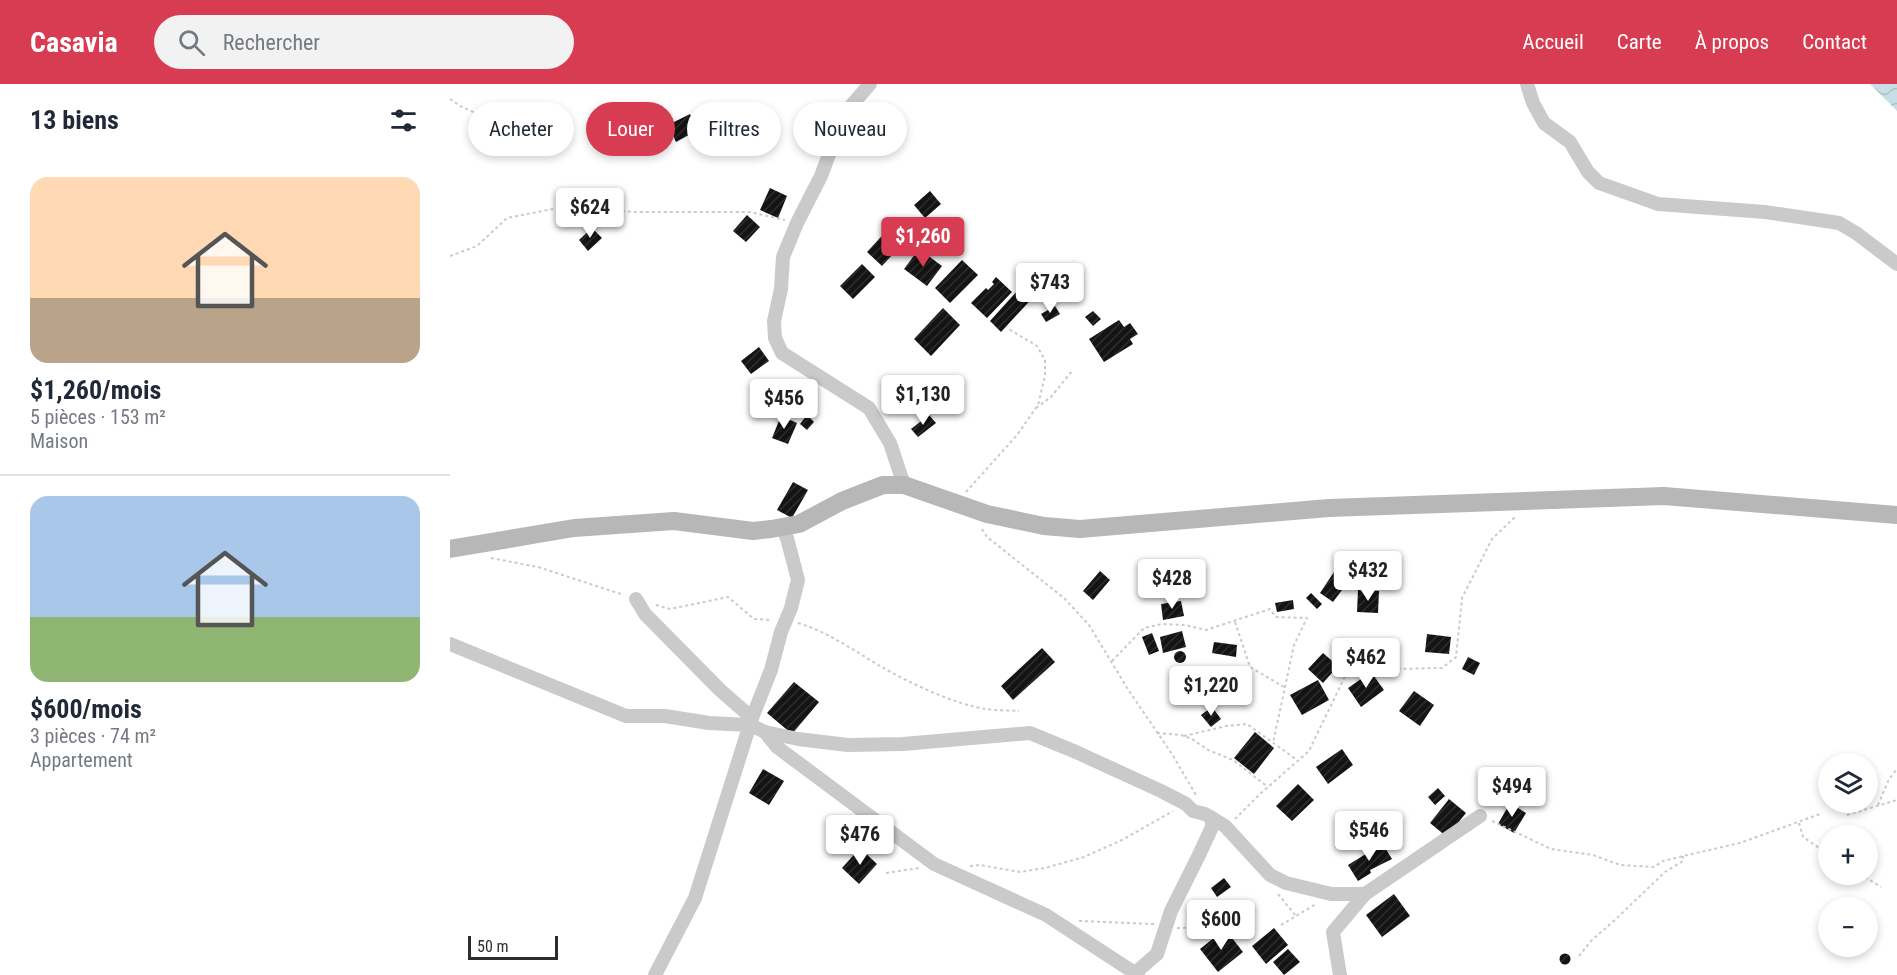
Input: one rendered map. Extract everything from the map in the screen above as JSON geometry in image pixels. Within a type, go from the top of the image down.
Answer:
[{"type":"street","points":[[870,84],[844,114],[821,176],[783,256],[781,289],[774,321],[775,338],[782,353],[868,408],[890,443],[903,485]]},
{"type":"street","points":[[1527,84],[1533,103],[1544,123],[1570,142],[1588,172],[1599,183],[1658,204],[1765,212],[1839,223],[1856,232],[1897,264]]},
{"type":"street","points":[[450,549],[574,528],[674,521],[753,531],[782,528],[799,524],[863,491],[883,485],[903,485],[987,514],[1044,526],[1080,529],[1329,508],[1664,496],[1897,515]]},
{"type":"street","points":[[655,975],[695,898],[751,721],[787,620],[798,580],[787,538],[782,528]]},
{"type":"street","points":[[636,599],[645,614],[751,721],[765,732],[777,747],[851,803],[934,864],[1046,915],[1136,974],[1157,954],[1171,911],[1212,827],[1208,816]]},
{"type":"street","points":[[450,644],[626,717],[665,716],[709,723],[751,721]]},
{"type":"street","points":[[765,732],[798,739],[848,745],[903,744],[1030,733],[1076,752],[1186,804],[1193,811],[1208,816],[1225,826],[1270,875],[1286,883],[1331,894],[1365,894]]},
{"type":"street","points":[[1340,975],[1334,932],[1365,894],[1480,816]]},
{"type":"path","points":[[450,99],[468,108]]},
{"type":"path","points":[[450,256],[477,246],[507,218],[568,206],[634,212],[750,213],[797,223]]},
{"type":"path","points":[[1006,328],[1037,346],[1045,360],[1045,376],[1038,405],[961,505],[987,537],[1064,598],[1089,624],[1208,816]]},
{"type":"path","points":[[1034,410],[1051,397],[1072,371]]},
{"type":"path","points":[[1225,826],[1237,818],[1309,751],[1348,670],[1442,668],[1456,657],[1462,598],[1492,539],[1531,501]]},
{"type":"path","points":[[484,556],[538,567],[670,609],[728,597],[754,619],[787,620],[813,627],[883,668],[938,693],[985,709],[1019,711]]},
{"type":"path","points":[[1112,661],[1144,628],[1162,624],[1206,630],[1270,609],[1276,617],[1307,618],[1294,645],[1273,743]]},
{"type":"path","points":[[1235,622],[1251,667],[1284,687]]},
{"type":"path","points":[[1157,733],[1184,736],[1226,726],[1247,724],[1297,760]]},
{"type":"path","points":[[1184,736],[1222,757],[1233,760],[1268,787]]},
{"type":"path","points":[[1878,805],[1889,779],[1897,769]]},
{"type":"path","points":[[1878,805],[1897,800]]},
{"type":"path","points":[[848,854],[854,818],[851,803]]},
{"type":"path","points":[[968,866],[980,865],[1020,872],[1045,868],[1084,857],[1113,844],[1186,804]]},
{"type":"path","points":[[1847,815],[1853,813]]},
{"type":"path","points":[[1480,816],[1551,849],[1593,855],[1620,866],[1654,867],[1663,861],[1740,843],[1820,814]]},
{"type":"path","points":[[1799,823],[1803,837],[1818,847]]},
{"type":"path","points":[[1579,956],[1591,941],[1665,872],[1683,861],[1683,856]]},
{"type":"path","points":[[886,873],[934,864]]},
{"type":"path","points":[[1270,875],[1276,892],[1296,916]]},
{"type":"path","points":[[1281,925],[1331,894]]},
{"type":"path","points":[[1055,920],[1148,923],[1165,927],[1198,929],[1220,927],[1239,933]]},
{"type":"water","points":[[1870,84],[1897,84],[1897,111]]},
{"type":"building","points":[[687,116],[687,136],[676,142],[675,140],[675,122]]},
{"type":"building","points":[[770,188],[787,196],[778,218],[760,210]]},
{"type":"building","points":[[930,191],[941,204],[925,218],[914,205]]},
{"type":"building","points":[[747,215],[760,227],[746,242],[733,231]]},
{"type":"building","points":[[890,227],[905,241],[882,266],[867,252]]},
{"type":"building","points":[[592,228],[602,238],[588,251],[579,240]]},
{"type":"building","points":[[919,249],[942,266],[927,286],[904,269]]},
{"type":"building","points":[[962,260],[978,275],[950,303],[935,288]]},
{"type":"building","points":[[862,264],[875,277],[853,299],[840,286]]},
{"type":"building","points":[[996,277],[1012,292],[987,318],[971,303],[986,288],[988,290],[994,284],[992,282]]},
{"type":"building","points":[[1026,281],[1038,292],[1001,332],[990,321]]},
{"type":"building","points":[[1055,306],[1060,314],[1046,322],[1041,314]]},
{"type":"building","points":[[943,308],[960,325],[931,356],[914,339]]},
{"type":"building","points":[[1093,311],[1101,319],[1093,326],[1085,317]]},
{"type":"building","points":[[1119,320],[1124,327],[1130,323],[1138,334],[1130,339],[1133,344],[1104,362],[1089,339]]},
{"type":"building","points":[[759,347],[769,361],[751,374],[741,361]]},
{"type":"building","points":[[807,415],[814,422],[807,430],[800,424]]},
{"type":"building","points":[[929,415],[936,423],[918,437],[911,429]]},
{"type":"building","points":[[781,416],[797,423],[788,444],[772,438]]},
{"type":"building","points":[[793,482],[808,490],[792,518],[777,510]]},
{"type":"building","points":[[1100,571],[1110,580],[1093,600],[1083,591]]},
{"type":"building","points":[[1334,572],[1348,582],[1333,602],[1320,593]]},
{"type":"building","points":[[1358,590],[1379,591],[1378,613],[1357,612]]},
{"type":"building","points":[[1311,593],[1322,604],[1317,609],[1306,598]]},
{"type":"building","points":[[1293,600],[1294,609],[1277,612],[1275,603]]},
{"type":"building","points":[[1181,601],[1184,616],[1163,620],[1161,604]]},
{"type":"building","points":[[1182,631],[1186,647],[1163,653],[1160,637]]},
{"type":"building","points":[[1152,633],[1159,651],[1149,655],[1142,637]]},
{"type":"building","points":[[1427,634],[1451,637],[1449,654],[1425,652]]},
{"type":"building","points":[[1341,640],[1351,650],[1343,657],[1334,647]]},
{"type":"building","points":[[1214,642],[1237,645],[1236,657],[1212,653]]},
{"type":"building","points":[[1042,648],[1055,662],[1013,700],[1001,686]]},
{"type":"building","points":[[1180,651],[1186,657],[1180,663],[1174,657]]},
{"type":"building","points":[[1323,653],[1338,666],[1323,683],[1308,669]]},
{"type":"building","points":[[1468,657],[1480,663],[1474,675],[1462,669]]},
{"type":"building","points":[[1369,659],[1383,659],[1383,666],[1368,666]]},
{"type":"building","points":[[1371,672],[1384,690],[1361,707],[1348,688]]},
{"type":"building","points":[[1318,680],[1329,700],[1302,715],[1290,695]]},
{"type":"building","points":[[794,682],[819,702],[792,734],[767,713]]},
{"type":"building","points":[[1414,691],[1434,705],[1420,726],[1399,711]]},
{"type":"building","points":[[1212,707],[1221,719],[1211,727],[1201,715]]},
{"type":"building","points":[[1255,732],[1274,748],[1254,774],[1234,758]]},
{"type":"building","points":[[1342,749],[1353,765],[1328,784],[1316,767]]},
{"type":"building","points":[[763,769],[784,781],[769,805],[749,793]]},
{"type":"building","points":[[1298,784],[1314,800],[1292,821],[1276,806]]},
{"type":"building","points":[[1438,788],[1445,796],[1435,805],[1428,797]]},
{"type":"building","points":[[1449,799],[1466,813],[1447,837],[1430,823]]},
{"type":"building","points":[[1510,803],[1526,813],[1514,833],[1498,824]]},
{"type":"building","points":[[1384,846],[1392,859],[1370,870],[1371,873],[1358,881],[1348,865],[1377,847],[1379,849]]},
{"type":"building","points":[[860,848],[877,864],[859,884],[842,868]]},
{"type":"building","points":[[1224,878],[1231,887],[1217,897],[1211,888]]},
{"type":"building","points":[[1394,894],[1410,916],[1382,937],[1366,915]]},
{"type":"building","points":[[1274,928],[1288,945],[1266,964],[1252,946]]},
{"type":"building","points":[[1225,929],[1243,952],[1218,972],[1200,949]]},
{"type":"building","points":[[1288,949],[1300,962],[1284,975],[1273,962]]},
{"type":"building","points":[[1565,953],[1571,959],[1565,965],[1559,959]]}]
